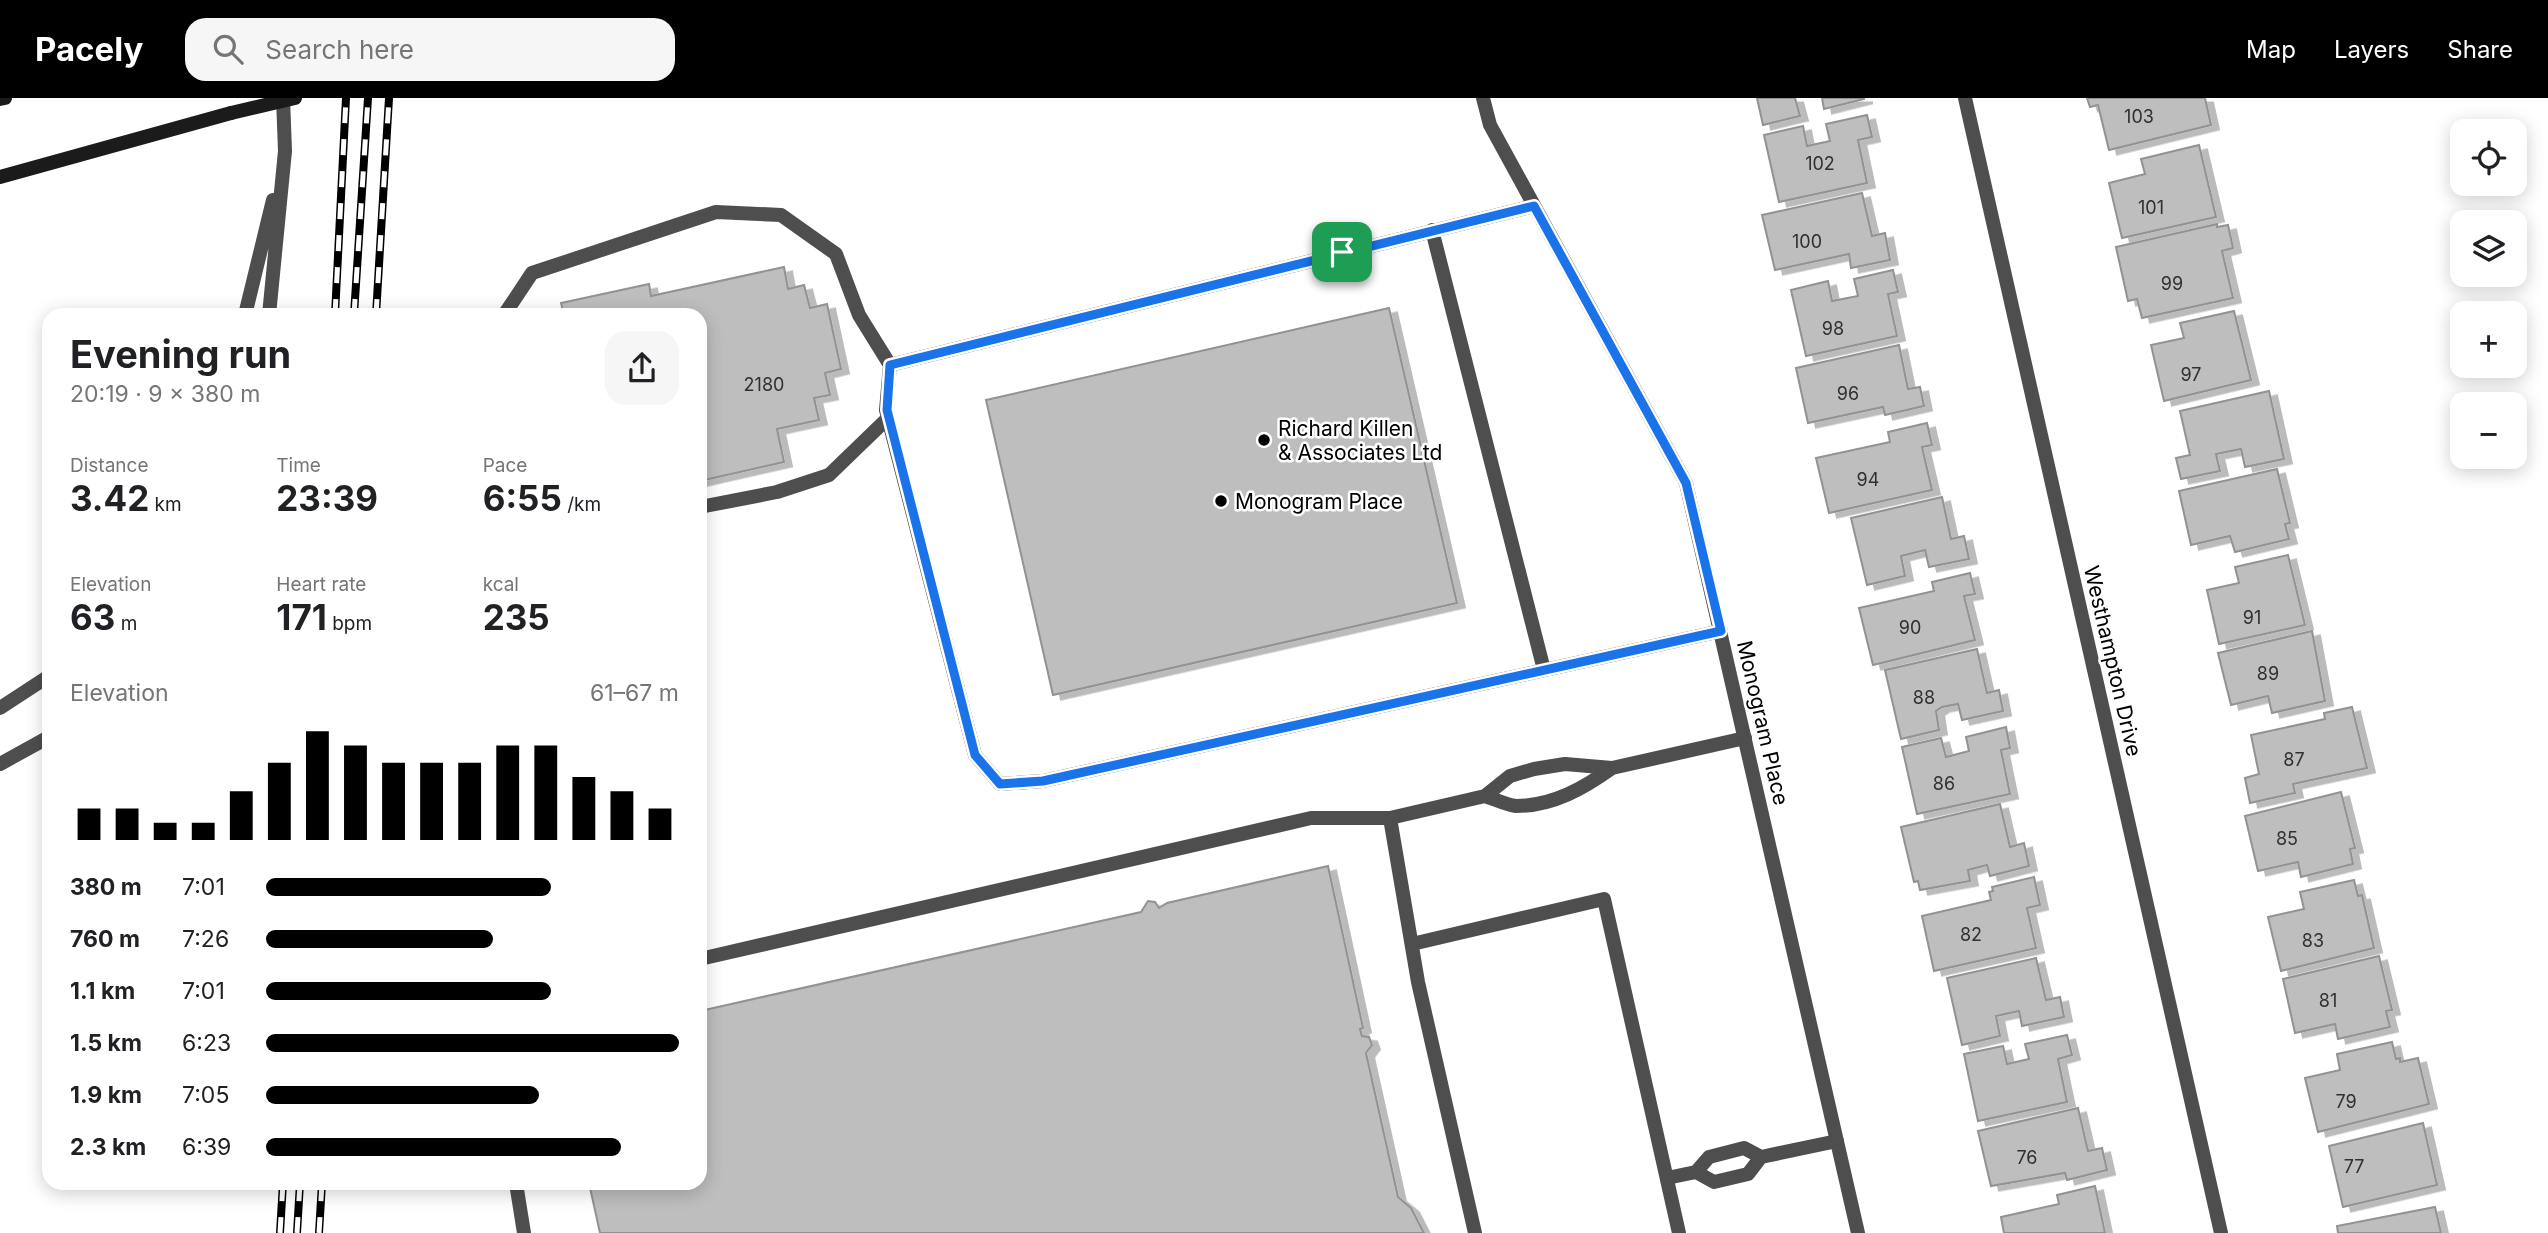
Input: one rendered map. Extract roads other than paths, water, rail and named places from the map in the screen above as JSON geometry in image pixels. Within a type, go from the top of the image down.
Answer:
[{"type":"main road","points":[[0,177],[230,113],[295,98]]},
{"type":"street","points":[[270,308],[285,151],[283,98]]},
{"type":"street","name":"Monogram Place","points":[[1483,98],[1490,125],[1686,483],[1858,1233]]},
{"type":"street","name":"Westhampton Drive","points":[[1965,98],[2221,1233]]},
{"type":"street","points":[[247,308],[285,151]]},
{"type":"street","points":[[890,365],[1534,206]]},
{"type":"street","points":[[509,308],[532,273],[716,212],[780,215],[836,254],[859,315],[890,365],[888,418],[975,755],[1000,784],[1043,781],[1721,631]]},
{"type":"street","points":[[1432,230],[1544,670]]},
{"type":"street","points":[[707,506],[777,492],[829,475],[888,418]]},
{"type":"street","points":[[0,708],[42,681]]},
{"type":"street","points":[[707,957],[1311,818],[1390,818],[1485,796],[1510,776],[1534,769],[1565,764],[1612,768],[1745,738]]},
{"type":"street","points":[[0,764],[42,741]]},
{"type":"street","points":[[1485,796],[1515,806],[1562,797],[1575,794],[1612,768]]},
{"type":"street","points":[[1390,818],[1412,943],[1475,1233]]},
{"type":"street","points":[[1412,943],[1604,899],[1679,1233]]},
{"type":"street","points":[[1667,1178],[1696,1172],[1709,1157],[1744,1148],[1761,1157],[1837,1141]]},
{"type":"street","points":[[1696,1172],[1714,1182],[1748,1174],[1761,1157]]},
{"type":"street","points":[[517,1190],[524,1233]]},
{"type":"railway","points":[[335,308],[346,98]]},
{"type":"railway","points":[[354,308],[368,98]]},
{"type":"railway","points":[[376,308],[389,98]]},
{"type":"railway","points":[[280,1233],[283,1190]]},
{"type":"railway","points":[[297,1233],[300,1190]]},
{"type":"railway","points":[[319,1233],[322,1190]]},
{"type":"place","name":"Richard Killen & Associates Ltd","points":[[1264,440]]},
{"type":"place","name":"Monogram Place","points":[[1221,501]]}]
